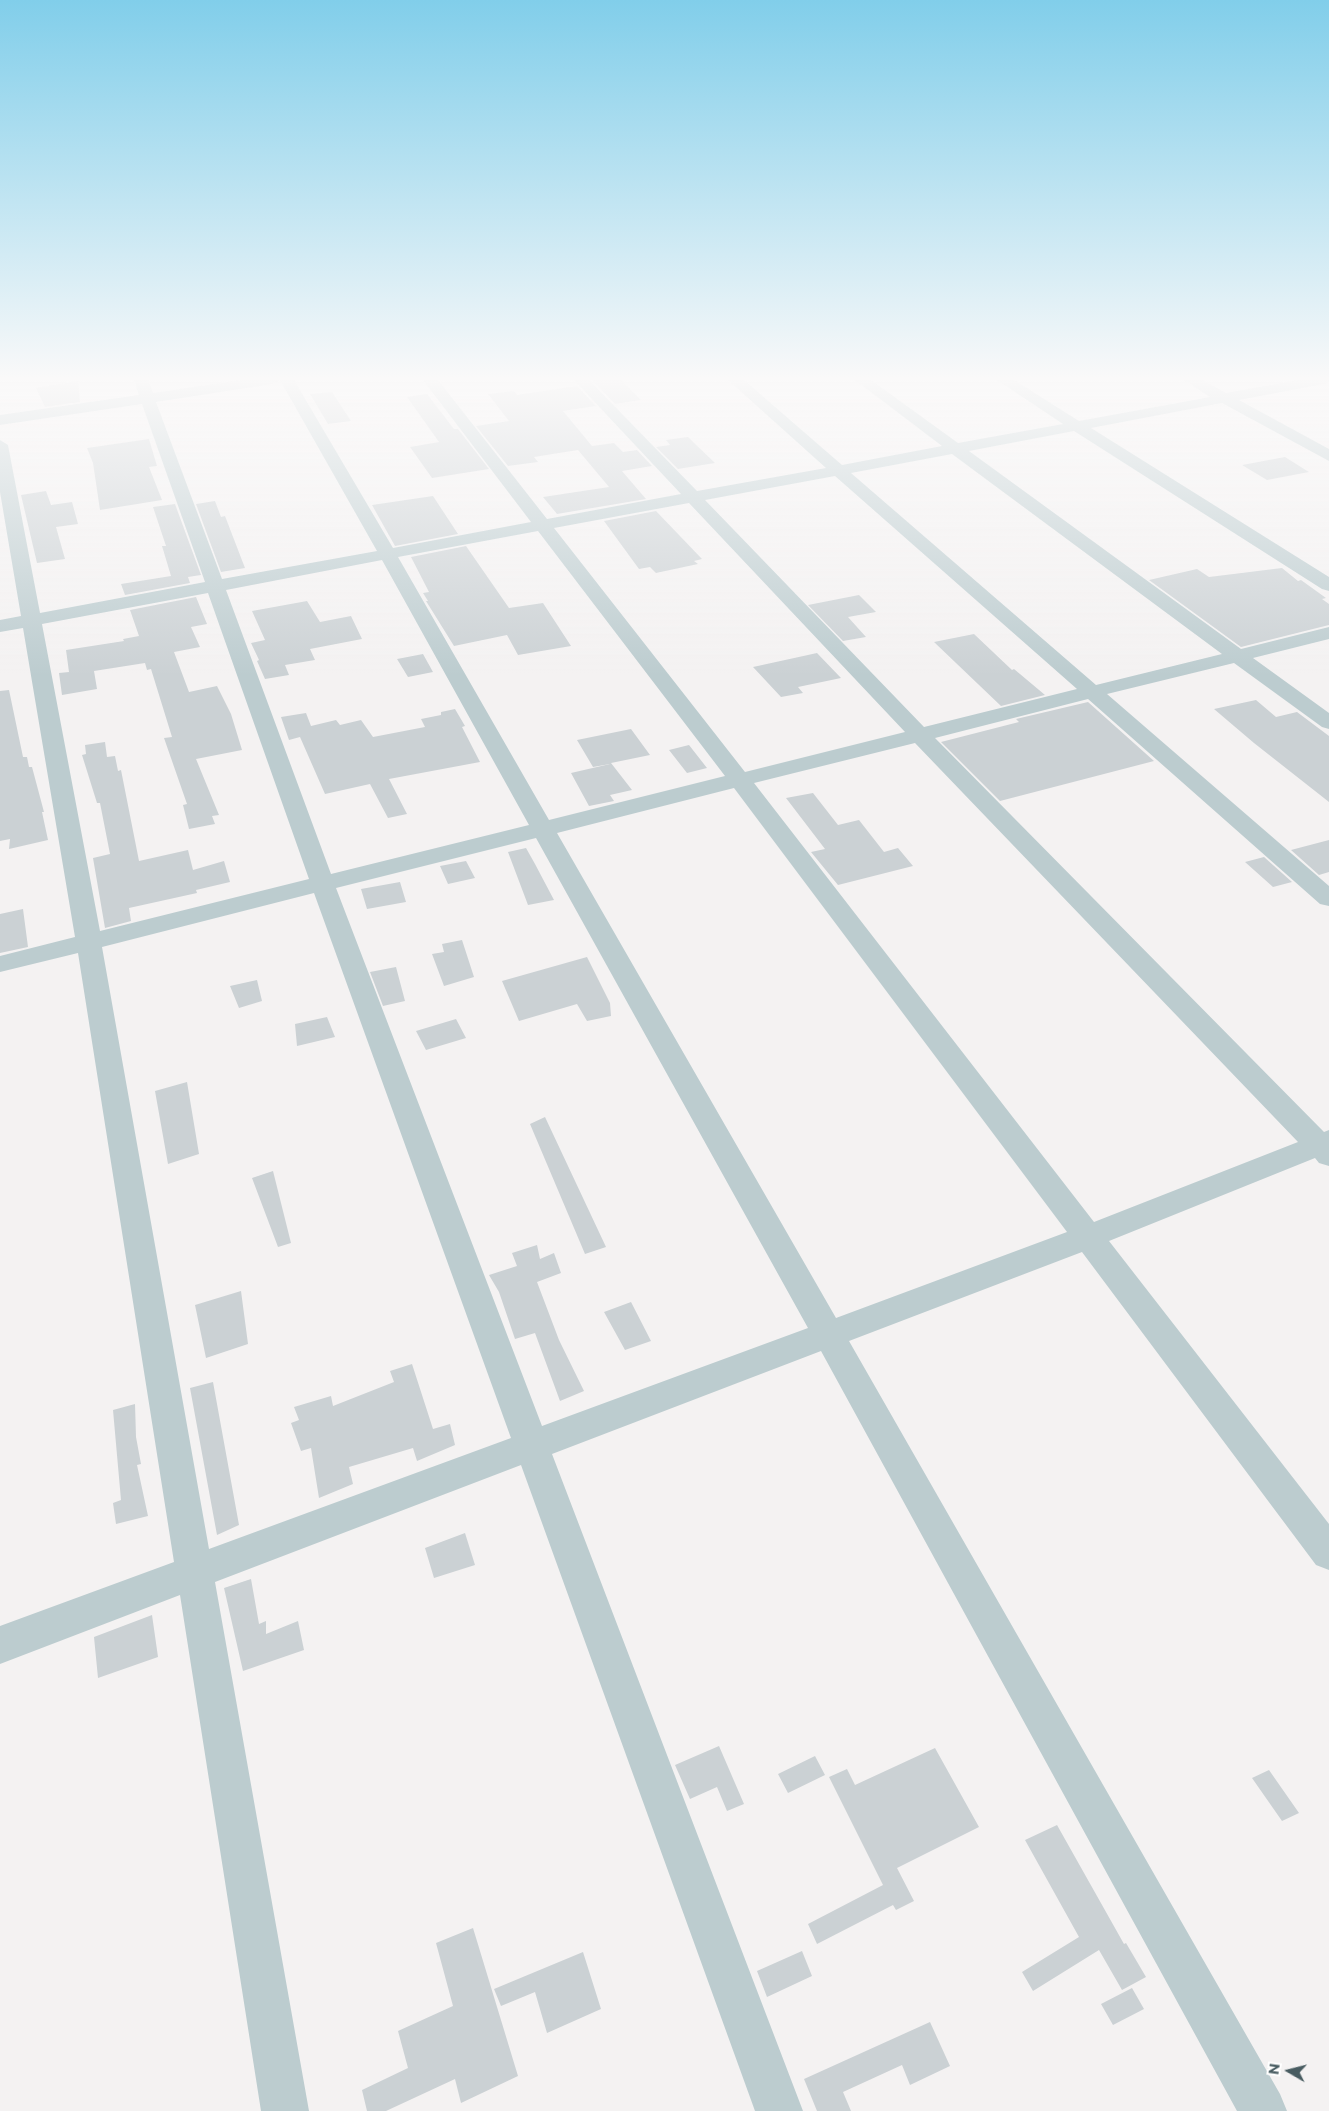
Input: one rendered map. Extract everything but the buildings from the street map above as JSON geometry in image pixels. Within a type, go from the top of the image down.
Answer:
[{"type":"street","points":[[6,479],[89,942],[285,2111]]},
{"type":"street","points":[[176,479],[322,882],[779,2111]]},
{"type":"street","points":[[344,479],[828,1334],[1263,2111]]},
{"type":"street","points":[[505,479],[738,778],[1329,1553]]},
{"type":"street","points":[[0,1645],[1325,1147],[918,733],[674,479]]},
{"type":"street","points":[[0,626],[788,479]]},
{"type":"street","points":[[849,479],[1090,692],[1329,899]]},
{"type":"street","points":[[996,479],[1329,723]]},
{"type":"street","points":[[1160,479],[1329,585]]},
{"type":"street","points":[[0,964],[918,733],[1329,633]]}]
